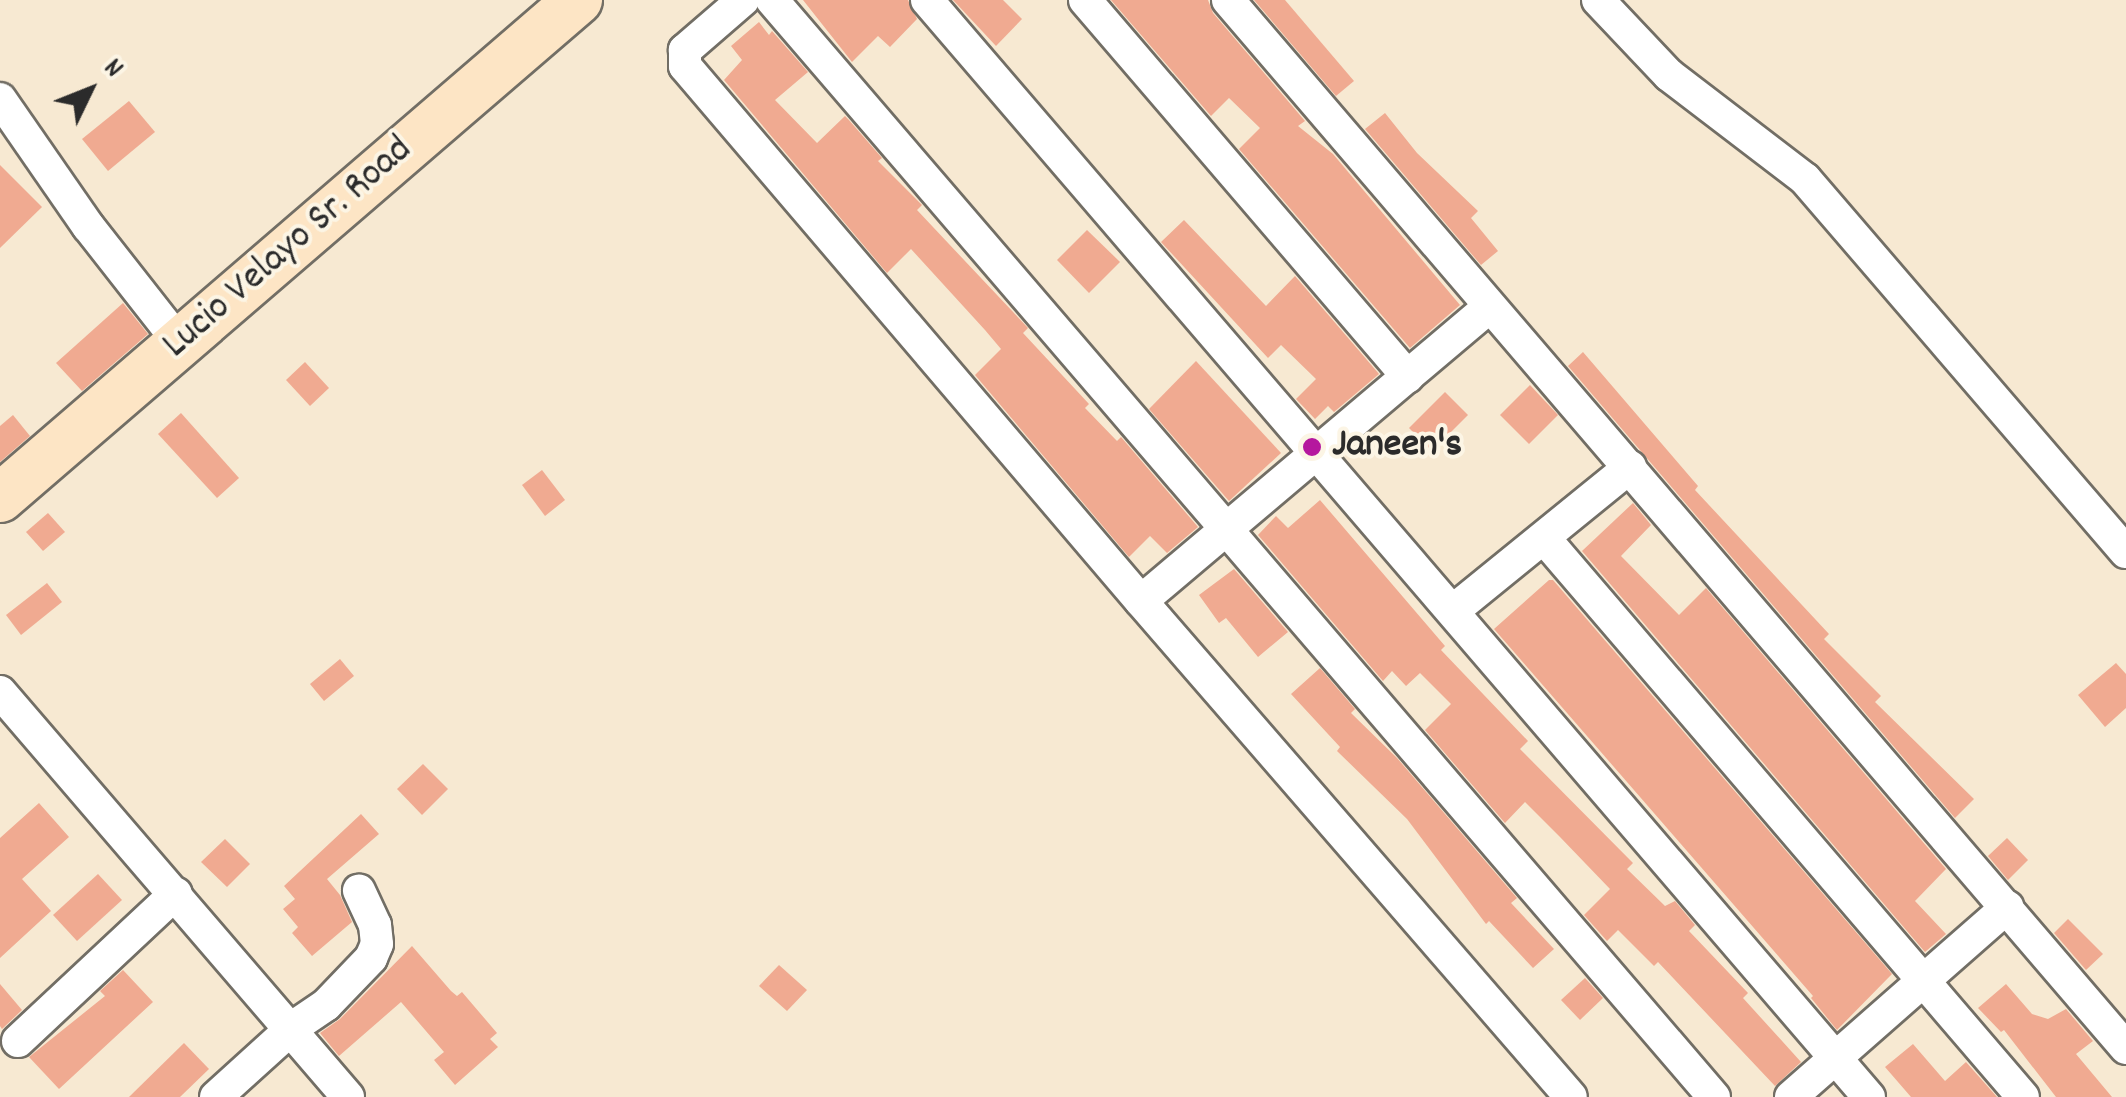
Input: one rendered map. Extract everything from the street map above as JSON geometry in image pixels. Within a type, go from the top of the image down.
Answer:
[{"type":"main road","name":"Lucio Velayo Sr. Road","points":[[0,498],[578,0]]},
{"type":"street","points":[[744,0],[685,50],[685,66],[1571,1097]]},
{"type":"street","points":[[772,0],[1714,1097]]},
{"type":"street","points":[[927,0],[1868,1097]]},
{"type":"street","points":[[1085,0],[1408,377]]},
{"type":"street","points":[[1228,0],[2126,1048]]},
{"type":"street","points":[[1598,0],[1669,74],[1805,179],[2126,552]]},
{"type":"street","points":[[0,99],[88,226],[179,342]]},
{"type":"street","points":[[1141,601],[1488,308]]},
{"type":"street","points":[[1454,610],[1630,467]]},
{"type":"street","points":[[1544,538],[2022,1097]]},
{"type":"street","points":[[0,692],[348,1097]]},
{"type":"street","points":[[216,1097],[292,1028],[326,1005],[371,958],[376,944],[375,925],[359,890]]},
{"type":"street","points":[[18,1041],[176,893]]},
{"type":"street","points":[[1791,1097],[2007,908]]},
{"type":"building","points":[[803,0],[908,0],[917,19],[890,47],[878,36],[852,62]]},
{"type":"building","points":[[953,0],[1003,0],[1022,19],[996,46]]},
{"type":"building","points":[[1111,0],[1208,0],[1213,13],[1305,121],[1298,126],[1333,154],[1460,305],[1410,348],[1239,149],[1260,128],[1229,98],[1211,116]]},
{"type":"building","points":[[1254,0],[1285,0],[1354,81],[1336,96]]},
{"type":"building","points":[[759,22],[808,72],[775,100],[817,143],[845,116],[848,119],[882,158],[878,161],[922,205],[917,210],[1028,328],[1023,333],[1089,404],[1085,408],[1117,441],[1121,437],[1198,527],[1167,553],[1150,536],[1129,557],[975,375],[1001,349],[985,330],[911,249],[887,273],[724,80],[742,60],[731,46]]},
{"type":"building","points":[[129,101],[155,132],[108,171],[82,139]]},
{"type":"building","points":[[1385,113],[1417,153],[1478,211],[1471,218],[1498,251],[1481,265],[1365,129]]},
{"type":"building","points":[[0,165],[42,207],[0,248]]},
{"type":"building","points":[[1184,220],[1266,306],[1295,276],[1379,374],[1334,412],[1328,406],[1315,419],[1296,399],[1316,379],[1281,345],[1268,358],[1161,242]]},
{"type":"building","points":[[1087,230],[1120,262],[1089,293],[1057,260]]},
{"type":"building","points":[[123,303],[148,334],[82,391],[56,363]]},
{"type":"building","points":[[1583,352],[1698,486],[1695,490],[1829,634],[1824,639],[1881,696],[1875,702],[1974,799],[1955,818],[1568,366]]},
{"type":"building","points":[[1196,361],[1281,453],[1229,501],[1149,409]]},
{"type":"building","points":[[305,362],[329,388],[310,406],[286,380]]},
{"type":"building","points":[[1530,385],[1558,415],[1529,444],[1500,415]]},
{"type":"building","points":[[1445,392],[1468,415],[1432,451],[1409,428]]},
{"type":"building","points":[[181,413],[239,478],[217,498],[158,434]]},
{"type":"building","points":[[13,415],[30,436],[0,462],[0,426]]},
{"type":"building","points":[[542,470],[565,500],[545,516],[522,485]]},
{"type":"building","points":[[1320,500],[1445,646],[1441,650],[1528,741],[1520,749],[1633,863],[1627,869],[1665,906],[1675,901],[1695,925],[1689,931],[1748,993],[1743,998],[1801,1062],[1775,1086],[1658,962],[1654,966],[1618,930],[1607,941],[1584,915],[1610,889],[1560,837],[1525,802],[1505,823],[1425,730],[1451,704],[1420,673],[1406,686],[1392,671],[1383,681],[1258,535],[1276,516],[1288,528]]},
{"type":"building","points":[[1633,503],[1651,525],[1621,556],[1679,615],[1706,588],[1946,869],[1915,901],[1946,934],[1925,952],[1582,551]]},
{"type":"building","points":[[48,513],[65,532],[43,551],[26,532]]},
{"type":"building","points":[[1234,569],[1288,632],[1258,657],[1226,618],[1219,623],[1199,595]]},
{"type":"building","points":[[1553,580],[1892,974],[1837,1030],[1813,996],[1494,629]]},
{"type":"building","points":[[47,583],[62,602],[21,635],[6,615]]},
{"type":"building","points":[[340,659],[354,676],[324,701],[310,684]]},
{"type":"building","points":[[2116,663],[2126,674],[2126,708],[2105,727],[2078,695]]},
{"type":"building","points":[[1320,668],[1355,709],[1351,713],[1397,758],[1517,898],[1511,903],[1554,949],[1533,968],[1489,921],[1486,924],[1407,819],[1337,751],[1340,747],[1291,694]]},
{"type":"building","points":[[423,764],[448,789],[422,815],[397,789]]},
{"type":"building","points":[[39,803],[69,837],[22,879],[51,911],[0,958],[0,838]]},
{"type":"building","points":[[361,814],[379,834],[327,879],[340,895],[352,922],[312,956],[292,933],[298,927],[283,909],[295,899],[284,886]]},
{"type":"building","points":[[2007,838],[2028,860],[2008,880],[1988,856]]},
{"type":"building","points":[[225,839],[250,864],[227,887],[201,862]]},
{"type":"building","points":[[98,874],[122,900],[77,941],[53,915]]},
{"type":"building","points":[[2068,919],[2103,954],[2086,970],[2054,933]]},
{"type":"building","points":[[412,946],[451,991],[457,996],[462,992],[497,1033],[490,1039],[498,1047],[455,1085],[434,1060],[444,1052],[401,1002],[339,1056],[320,1033],[340,1019]]},
{"type":"building","points":[[779,965],[807,990],[787,1011],[759,986]]},
{"type":"building","points":[[123,970],[153,1002],[59,1089],[29,1057],[105,996],[100,991]]},
{"type":"building","points":[[1585,978],[1603,998],[1580,1020],[1561,1000]]},
{"type":"building","points":[[0,984],[22,1010],[2,1029],[0,1026]]},
{"type":"building","points":[[2006,984],[2032,1014],[2048,1019],[2066,1009],[2093,1041],[2076,1054],[2112,1097],[2056,1097],[2004,1030],[2001,1032],[1978,1008]]},
{"type":"building","points":[[184,1043],[209,1069],[180,1097],[129,1097]]},
{"type":"building","points":[[1913,1044],[1945,1081],[1966,1062],[1997,1097],[1911,1097],[1885,1067]]},
{"type":"place","name":"Janeen's","points":[[1312,447]]}]
